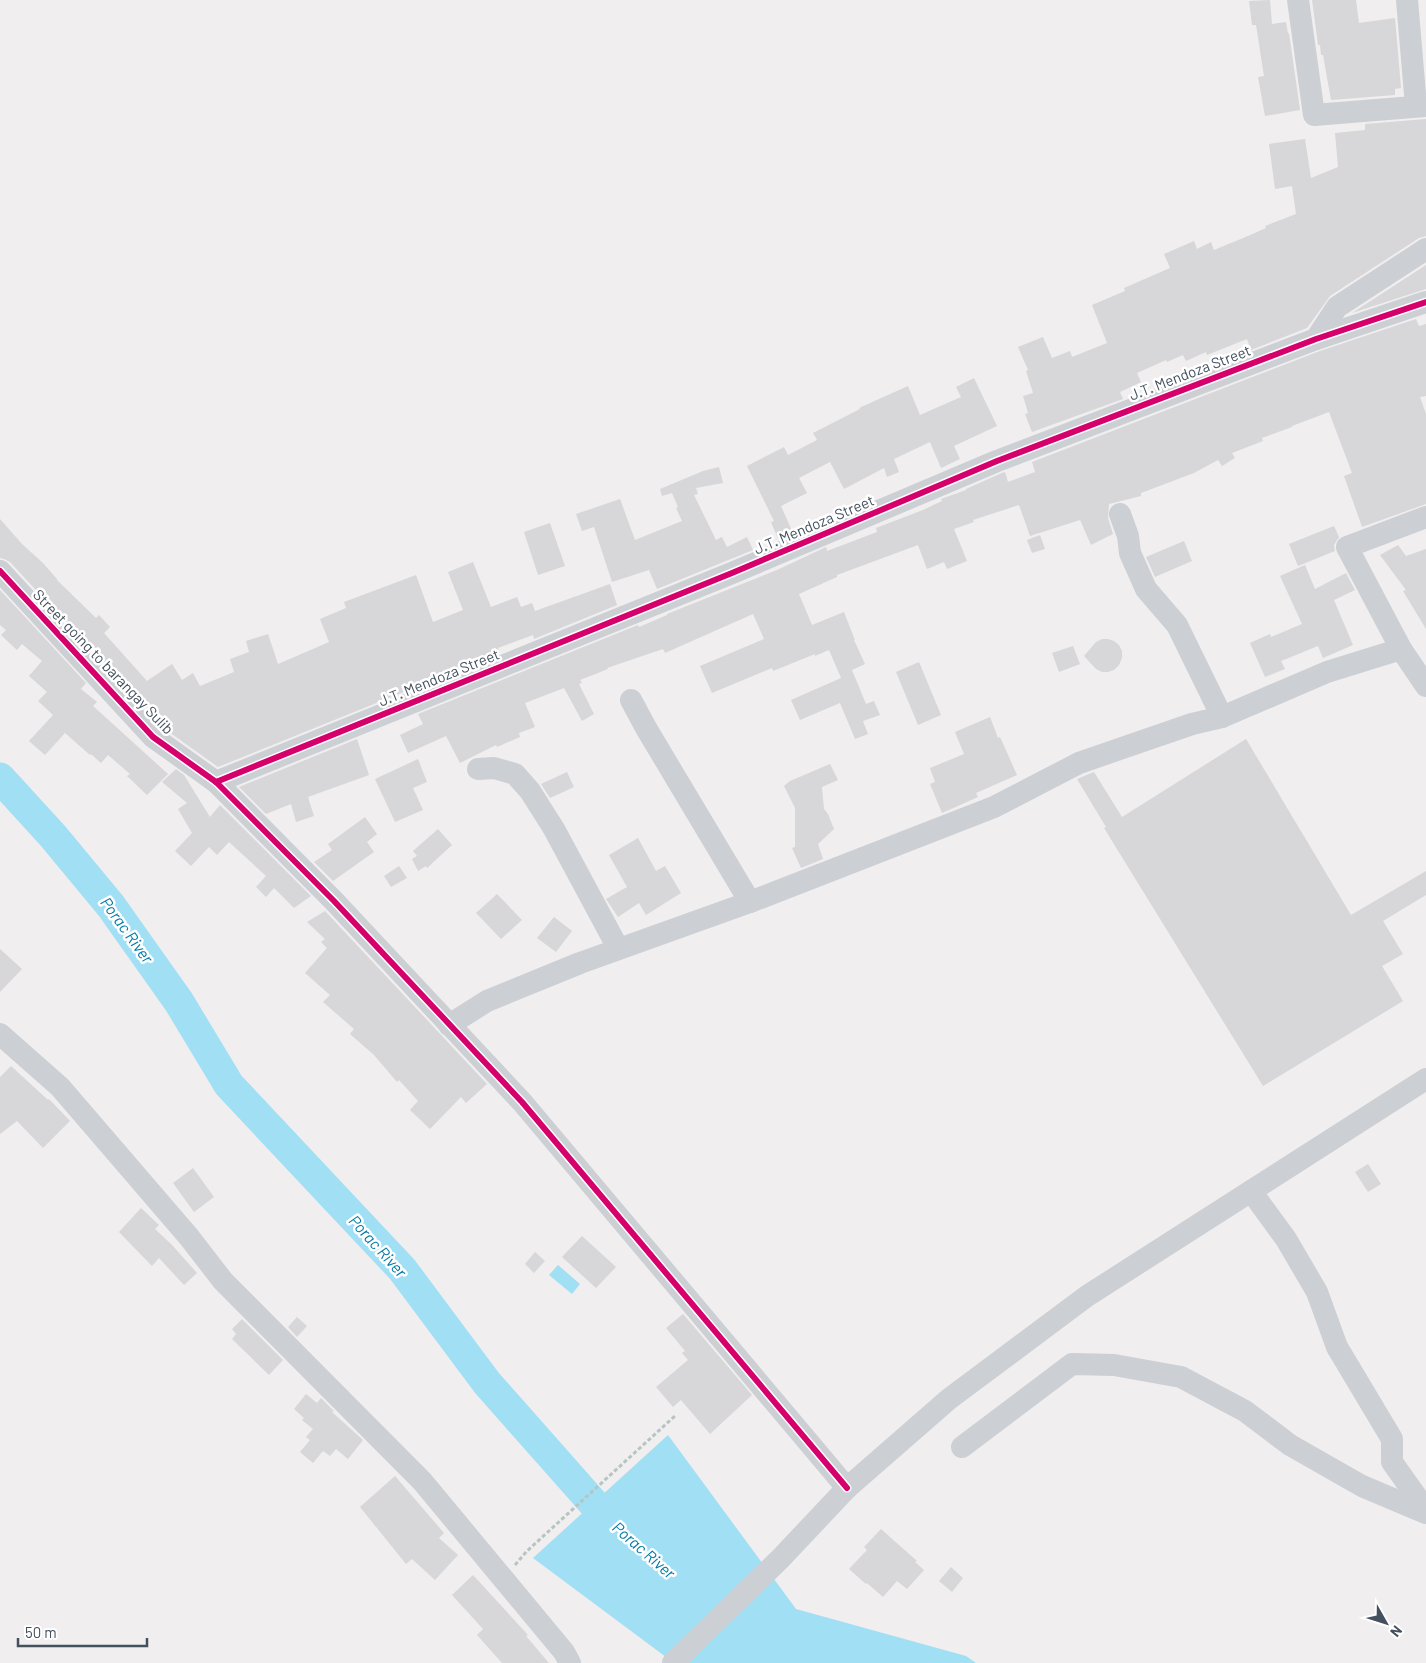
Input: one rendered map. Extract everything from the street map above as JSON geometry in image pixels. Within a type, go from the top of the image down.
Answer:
[{"type":"street","points":[[1298,0],[1314,115],[1421,106],[1407,0]]},
{"type":"street","points":[[1316,339],[1337,307],[1426,249]]},
{"type":"street","name":"J.T. Mendoza Street","points":[[216,782],[723,577],[997,461],[1316,339],[1426,302]]},
{"type":"street","points":[[1120,514],[1128,536],[1130,553],[1146,589],[1177,625],[1222,717]]},
{"type":"street","points":[[1426,517],[1347,547],[1401,649],[1426,686]]},
{"type":"street","name":"Street going to barangay Sulib","points":[[0,571],[153,737],[216,782],[334,901],[522,1102],[847,1488]]},
{"type":"street","points":[[449,1025],[487,1001],[618,948],[750,902],[994,807],[1079,763],[1192,724],[1222,717],[1327,672],[1401,649]]},
{"type":"street","points":[[631,700],[750,902]]},
{"type":"street","points":[[478,769],[494,768],[515,774],[530,791],[554,829],[618,948]]},
{"type":"street","points":[[0,1034],[60,1087],[189,1237],[223,1282],[422,1481],[564,1652],[570,1663]]},
{"type":"street","points":[[673,1663],[781,1558],[847,1488],[949,1399],[1087,1296],[1426,1079]]},
{"type":"street","points":[[1251,1191],[1286,1240],[1317,1292],[1337,1346],[1392,1440],[1392,1462],[1426,1512]]},
{"type":"street","points":[[962,1447],[1072,1364],[1114,1365],[1181,1377],[1245,1411],[1290,1445],[1362,1486],[1426,1512]]},
{"type":"path","points":[[527,1552],[676,1415]]},
{"type":"water","points":[[558,1265],[580,1284],[572,1294],[549,1275]]},
{"type":"water","points":[[668,1435],[796,1609],[966,1656],[976,1663],[674,1663],[533,1558]]},
{"type":"building","points":[[1270,0],[1272,24],[1286,22],[1289,33],[1300,110],[1265,116],[1258,77],[1264,76],[1256,25],[1252,25],[1249,1]]},
{"type":"building","points":[[1312,0],[1356,0],[1359,23],[1395,18],[1401,88],[1395,89],[1395,95],[1331,100],[1323,55],[1321,55],[1320,45],[1318,45]]},
{"type":"building","points":[[1426,119],[1426,236],[1419,238],[1330,296],[1307,328],[1251,350],[1247,339],[1207,355],[1206,352],[1186,361],[1183,355],[1167,362],[1166,360],[1137,373],[1141,382],[1120,392],[1123,399],[1032,432],[1025,414],[1028,413],[1023,396],[1033,393],[1026,371],[1028,370],[1018,347],[1043,337],[1052,358],[1070,351],[1072,357],[1107,343],[1092,305],[1125,291],[1124,288],[1170,268],[1164,254],[1194,241],[1197,249],[1211,242],[1214,250],[1296,214],[1292,186],[1275,189],[1269,144],[1305,139],[1311,178],[1338,167],[1335,133],[1365,130],[1365,124]]},
{"type":"building","points":[[1426,265],[1426,289],[1352,313]]},
{"type":"building","points":[[1416,319],[1419,326],[1426,324],[1426,396],[1420,397],[1426,414],[1426,504],[1362,527],[1344,476],[1352,473],[1329,412],[1262,438],[1263,441],[1232,453],[1235,458],[1222,466],[1218,460],[1194,473],[1141,493],[1141,496],[1109,504],[1108,518],[1113,534],[1091,545],[1080,520],[1030,536],[1019,505],[973,520],[974,522],[954,529],[967,561],[947,569],[944,562],[927,569],[918,545],[837,575],[837,577],[799,594],[812,625],[844,612],[865,664],[852,670],[866,704],[874,701],[880,715],[863,721],[868,734],[855,739],[840,703],[800,720],[791,700],[841,678],[829,650],[773,671],[772,668],[712,693],[700,666],[764,639],[753,614],[665,653],[663,649],[607,668],[580,680],[582,683],[579,684],[594,714],[582,721],[564,688],[525,703],[535,727],[519,733],[520,737],[497,747],[496,745],[460,763],[446,736],[408,753],[400,735],[423,724],[418,714],[638,625],[639,627],[777,570],[826,547],[827,551],[877,532],[876,528],[923,510],[942,501],[941,499],[966,490],[1002,473],[1005,472],[1008,482],[1035,472],[1032,462],[1320,351]]},
{"type":"building","points":[[974,378],[997,426],[954,446],[960,459],[941,468],[930,442],[894,459],[899,472],[887,477],[884,468],[844,489],[830,462],[799,478],[807,493],[781,506],[793,533],[778,539],[771,522],[774,521],[747,466],[784,447],[788,455],[817,440],[813,433],[859,408],[908,386],[920,415],[961,397],[956,387]]},
{"type":"building","points":[[719,467],[723,483],[696,488],[698,494],[694,495],[716,540],[722,537],[727,547],[747,537],[753,550],[657,589],[649,570],[612,582],[594,527],[582,531],[576,514],[620,499],[635,540],[682,521],[672,493],[662,496],[660,489],[703,471]]},
{"type":"building","points":[[0,519],[57,580],[96,618],[99,615],[110,627],[104,633],[147,681],[172,664],[182,680],[193,673],[200,686],[234,672],[230,659],[249,652],[246,641],[268,634],[278,664],[329,642],[320,619],[346,608],[344,602],[416,575],[433,622],[463,610],[448,572],[473,562],[491,607],[517,597],[521,607],[532,603],[535,611],[610,584],[617,605],[534,639],[533,635],[498,648],[500,653],[218,767],[162,727],[108,666],[10,562],[0,558]]},
{"type":"building","points":[[550,523],[565,566],[538,575],[524,532]]},
{"type":"building","points":[[1334,526],[1339,537],[1334,545],[1335,551],[1298,566],[1289,544]]},
{"type":"building","points":[[1040,535],[1045,549],[1032,553],[1027,540]]},
{"type":"building","points":[[1184,541],[1192,561],[1155,577],[1146,557]]},
{"type":"building","points":[[1398,545],[1406,556],[1426,549],[1426,629],[1403,591],[1406,590],[1380,555]]},
{"type":"building","points":[[1305,565],[1315,589],[1346,573],[1355,590],[1334,600],[1353,645],[1323,658],[1318,646],[1281,661],[1285,669],[1265,677],[1250,643],[1270,634],[1271,637],[1302,624],[1280,576]]},
{"type":"building","points":[[0,590],[86,683],[81,689],[97,702],[93,706],[168,774],[147,795],[127,776],[130,774],[108,755],[101,763],[65,733],[45,755],[29,741],[53,715],[38,701],[47,692],[29,676],[42,661],[22,644],[17,650],[1,635],[6,630],[0,625]]},
{"type":"building","points":[[1102,639],[1114,641],[1122,651],[1119,665],[1114,670],[1108,672],[1096,669],[1084,656],[1096,642]]},
{"type":"building","points":[[1073,646],[1080,664],[1059,672],[1052,653]]},
{"type":"building","points":[[919,662],[941,715],[918,725],[896,672]]},
{"type":"building","points":[[990,717],[998,738],[1000,737],[1017,775],[976,793],[978,797],[942,813],[930,784],[935,782],[930,768],[964,754],[955,732]]},
{"type":"building","points":[[357,739],[369,775],[308,797],[314,816],[296,822],[291,804],[266,814],[239,787]]},
{"type":"building","points":[[1246,739],[1351,915],[1426,871],[1426,895],[1383,921],[1403,954],[1382,966],[1403,1001],[1263,1086],[1104,828],[1106,827],[1077,779],[1094,772],[1122,817]]},
{"type":"building","points":[[418,759],[427,782],[413,788],[423,810],[395,822],[375,779]]},
{"type":"building","points":[[830,764],[838,780],[822,787],[824,809],[834,829],[818,844],[823,859],[801,868],[792,848],[795,847],[795,808],[784,786],[790,781]]},
{"type":"building","points":[[176,769],[184,775],[210,817],[220,805],[311,896],[294,908],[274,888],[266,897],[256,887],[266,876],[229,842],[217,855],[209,847],[191,866],[175,851],[192,833],[178,809],[187,803],[162,782]]},
{"type":"building","points":[[567,772],[574,787],[550,798],[541,784]]},
{"type":"building","points":[[365,817],[377,834],[367,842],[374,852],[333,881],[314,862],[332,850],[328,844]]},
{"type":"building","points":[[438,829],[452,845],[427,868],[426,866],[418,871],[412,859],[417,856],[413,851]]},
{"type":"building","points":[[638,838],[656,871],[665,866],[681,893],[646,915],[639,903],[618,917],[606,899],[627,887],[609,855]]},
{"type":"building","points":[[399,866],[407,878],[391,887],[384,876]]},
{"type":"building","points":[[497,894],[522,920],[501,939],[476,913]]},
{"type":"building","points":[[325,911],[487,1084],[466,1103],[461,1097],[430,1129],[410,1110],[418,1101],[399,1080],[397,1082],[374,1055],[350,1034],[354,1029],[323,1002],[330,995],[305,973],[327,948],[321,942],[325,939],[307,922]]},
{"type":"building","points":[[554,917],[572,931],[556,952],[537,938]]},
{"type":"building","points":[[0,949],[22,969],[0,992]]},
{"type":"building","points":[[11,1066],[49,1099],[70,1121],[43,1148],[17,1121],[0,1134],[0,1077]]},
{"type":"building","points":[[1368,1164],[1381,1184],[1368,1192],[1355,1172]]},
{"type":"building","points":[[193,1168],[214,1197],[194,1212],[173,1183]]},
{"type":"building","points":[[141,1208],[159,1225],[155,1229],[197,1273],[184,1285],[159,1258],[152,1266],[119,1232]]},
{"type":"building","points":[[582,1236],[616,1267],[596,1288],[562,1257]]},
{"type":"building","points":[[535,1252],[545,1261],[534,1273],[525,1264]]},
{"type":"building","points":[[683,1314],[752,1395],[710,1434],[681,1400],[673,1407],[656,1387],[688,1360],[682,1353],[685,1351],[666,1328]]},
{"type":"building","points":[[297,1317],[307,1326],[297,1337],[288,1327]]},
{"type":"building","points":[[242,1319],[283,1360],[269,1375],[232,1339],[236,1334],[232,1329]]},
{"type":"building","points":[[306,1394],[317,1403],[321,1398],[334,1411],[332,1412],[363,1440],[348,1459],[336,1449],[330,1456],[323,1451],[313,1463],[300,1452],[310,1440],[306,1437],[313,1429],[302,1420],[304,1418],[294,1409]]},
{"type":"building","points":[[395,1476],[444,1533],[439,1538],[458,1555],[435,1580],[412,1559],[406,1564],[360,1507]]},
{"type":"building","points":[[881,1529],[917,1561],[915,1562],[924,1570],[907,1589],[897,1581],[883,1597],[849,1569],[867,1550],[864,1547]]},
{"type":"building","points":[[951,1567],[963,1578],[952,1592],[939,1581]]},
{"type":"building","points":[[473,1575],[528,1635],[526,1636],[549,1663],[502,1663],[477,1635],[483,1629],[452,1595]]},
{"type":"waterway","name":"Porac River","points":[[0,778],[53,836],[111,906],[179,1002],[229,1085],[402,1269],[487,1383],[602,1513],[623,1532]]},
{"type":"cycle path","points":[[216,782],[732,573],[997,461],[1316,339],[1426,302]]},
{"type":"cycle path","points":[[0,571],[153,737],[216,782],[334,901],[522,1102],[847,1488]]}]
